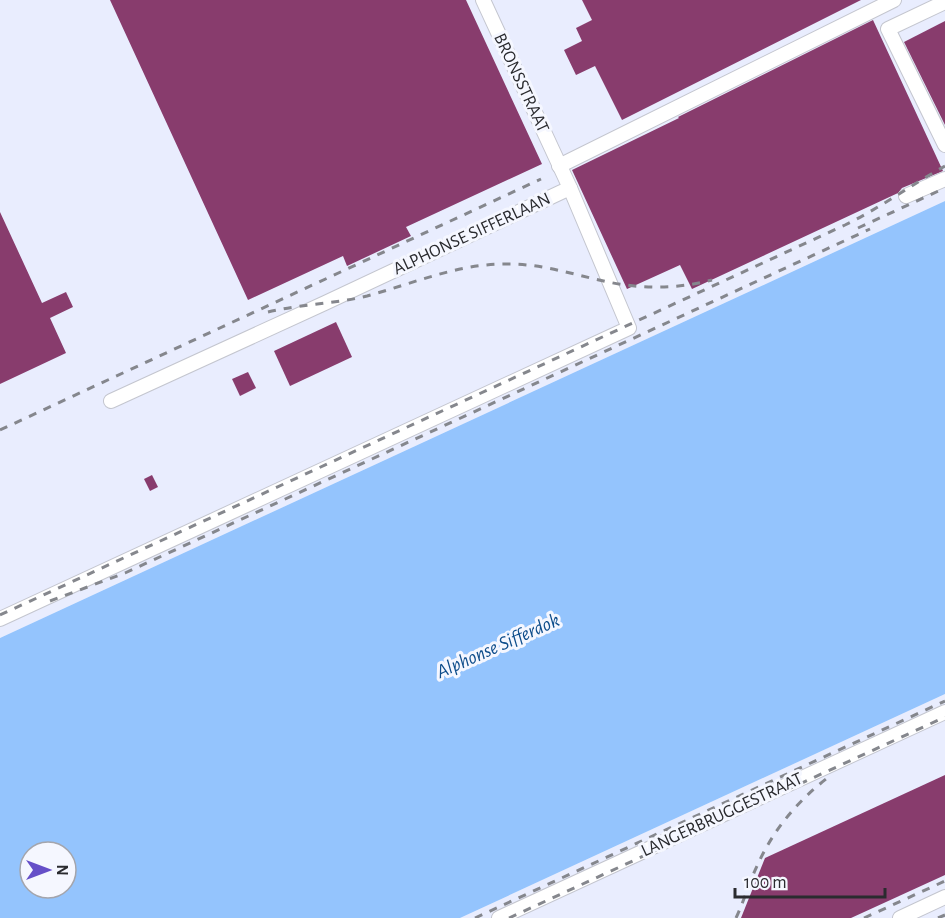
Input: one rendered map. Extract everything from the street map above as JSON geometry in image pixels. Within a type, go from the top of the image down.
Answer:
[{"type":"street","name":"BRONSSTRAAT","points":[[483,0],[559,166]]},
{"type":"street","name":"ALPHONSE SIFFERLAAN","points":[[111,401],[570,188],[559,166],[894,0]]},
{"type":"street","points":[[945,2],[888,29],[945,145]]},
{"type":"street","points":[[906,196],[945,179]]},
{"type":"street","points":[[0,619],[629,328],[570,188]]},
{"type":"street","name":"LANGERBRUGGESTRAAT","points":[[499,918],[945,712]]},
{"type":"street","points":[[900,918],[945,897]]},
{"type":"shaded area","points":[[0,0],[945,0],[945,201],[0,638]]},
{"type":"shaded area","points":[[945,694],[945,918],[460,918]]},
{"type":"water","name":"Alphonse Sifferdok","points":[[945,201],[945,694],[460,918],[0,918],[0,638]]},
{"type":"building","points":[[110,0],[466,0],[542,164],[406,227],[411,236],[347,266],[343,256],[248,300]]},
{"type":"building","points":[[582,0],[861,0],[622,120],[595,66],[576,75],[564,50],[582,41],[576,28],[592,20]]},
{"type":"building","points":[[873,20],[943,171],[902,188],[898,193],[692,289],[680,265],[627,289],[572,170]]},
{"type":"building","points":[[945,21],[945,125],[904,42]]},
{"type":"building","points":[[0,212],[42,303],[66,292],[73,307],[50,318],[66,353],[0,384]]},
{"type":"building","points":[[336,322],[352,357],[290,386],[274,351]]},
{"type":"building","points":[[248,372],[256,388],[240,396],[232,379]]},
{"type":"building","points":[[152,475],[158,487],[150,491],[144,479]]},
{"type":"building","points":[[945,775],[945,875],[851,918],[741,918],[765,858]]},
{"type":"railway","points":[[0,615],[845,225],[945,166]]},
{"type":"railway","points":[[0,430],[541,179]]},
{"type":"railway","points":[[858,228],[945,188]]},
{"type":"railway","points":[[50,601],[125,573],[870,229]]},
{"type":"railway","points":[[268,312],[355,299],[455,270],[491,265],[534,266],[634,286],[660,287],[712,280]]},
{"type":"railway","points":[[475,918],[945,701]]},
{"type":"railway","points":[[509,918],[945,717]]},
{"type":"railway","points":[[736,918],[754,872],[771,840],[807,795],[830,776]]},
{"type":"railway","points":[[864,918],[945,881]]},
{"type":"railway","points":[[938,918],[945,915]]}]
